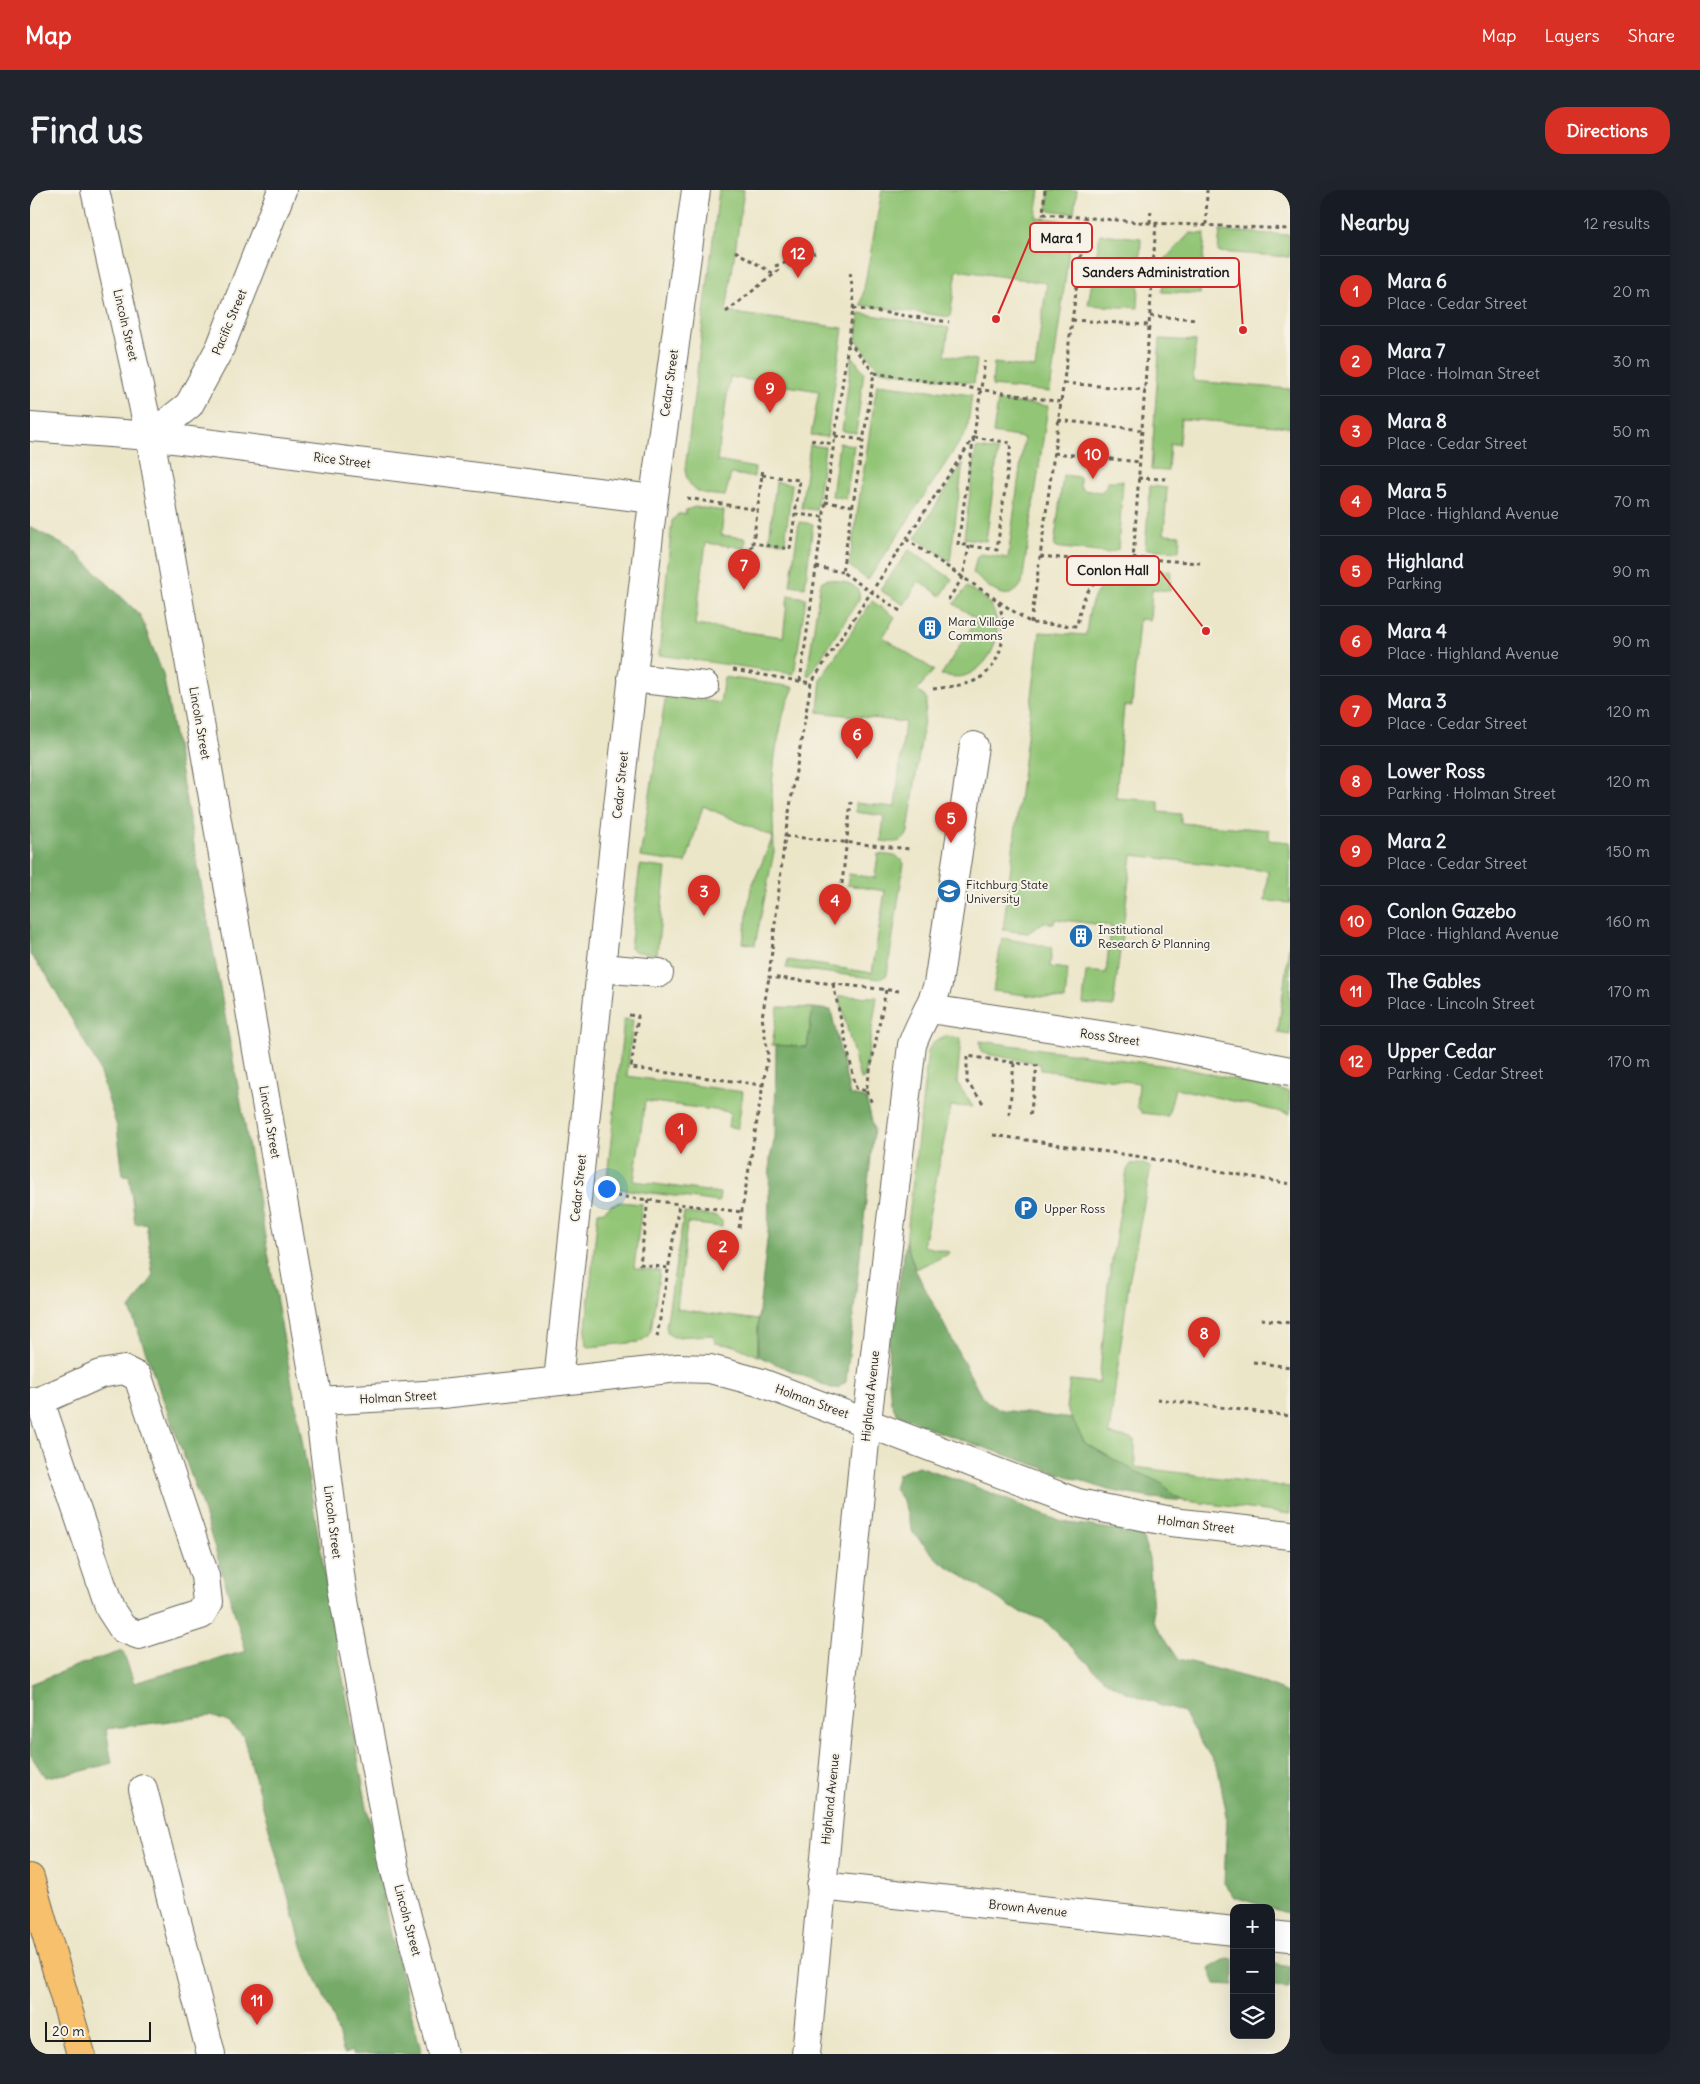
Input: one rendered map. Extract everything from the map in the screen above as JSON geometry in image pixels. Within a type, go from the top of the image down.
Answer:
[{"type":"main road","points":[[30,1878],[81,2054]]},
{"type":"street","name":"Lincoln Street","points":[[95,190],[150,436],[318,1401],[342,1589],[393,1858],[443,2054]]},
{"type":"street","name":"Pacific Street","points":[[150,436],[189,404],[220,348],[282,190]]},
{"type":"street","name":"Cedar Street","points":[[558,1381],[632,678],[654,496],[696,190]]},
{"type":"street","name":"Rice Street","points":[[30,427],[150,436],[654,496]]},
{"type":"street","points":[[632,678],[715,678]]},
{"type":"street","name":"Highland Avenue","points":[[806,2054],[866,1421],[912,1045],[917,1028],[930,1009],[938,984],[974,746]]},
{"type":"street","points":[[600,968],[659,973]]},
{"type":"street","name":"Ross Street","points":[[930,1009],[1146,1042],[1290,1071]]},
{"type":"street","name":"Holman Street","points":[[318,1401],[442,1394],[678,1368],[710,1369],[762,1383],[1078,1503],[1171,1522],[1290,1534]]},
{"type":"street","points":[[124,1370],[138,1378],[205,1576],[208,1603],[201,1615],[139,1635],[123,1629],[110,1609],[35,1401],[100,1374],[124,1370]]},
{"type":"street","points":[[143,1789],[211,2054]]},
{"type":"street","name":"Brown Avenue","points":[[822,1886],[1230,1930]]},
{"type":"street","points":[[1275,1935],[1290,1937]]},
{"type":"path","points":[[1045,190],[1043,214],[1150,223],[1290,229]]},
{"type":"path","points":[[1206,225],[1207,190]]},
{"type":"path","points":[[1150,223],[1151,208]]},
{"type":"path","points":[[1031,623],[1086,218]]},
{"type":"path","points":[[906,539],[1031,623],[1077,626],[1080,607],[1090,588],[1098,580],[1107,576],[1132,576],[1156,223]]},
{"type":"path","points":[[735,251],[774,274]]},
{"type":"path","points":[[775,266],[815,253]]},
{"type":"path","points":[[726,312],[778,270]]},
{"type":"path","points":[[800,681],[853,308],[850,271]]},
{"type":"path","points":[[853,308],[949,322]]},
{"type":"path","points":[[1150,316],[1197,319]]},
{"type":"path","points":[[1072,320],[1149,325]]},
{"type":"path","points":[[848,340],[874,374],[1061,402]]},
{"type":"path","points":[[974,436],[1011,443],[997,550],[958,544],[985,361]]},
{"type":"path","points":[[842,572],[874,374]]},
{"type":"path","points":[[1064,383],[1145,390]]},
{"type":"path","points":[[1058,420],[1142,430]]},
{"type":"path","points":[[834,436],[863,440]]},
{"type":"path","points":[[739,1228],[768,1055],[762,1016],[769,977],[785,836],[811,683],[974,436]]},
{"type":"path","points":[[811,440],[833,444]]},
{"type":"path","points":[[1054,453],[1140,462]]},
{"type":"path","points":[[752,549],[763,468]]},
{"type":"path","points":[[753,543],[790,549],[800,480],[762,475]]},
{"type":"path","points":[[1138,478],[1168,479]]},
{"type":"path","points":[[654,496],[757,510]]},
{"type":"path","points":[[825,502],[852,506]]},
{"type":"path","points":[[795,514],[823,517]]},
{"type":"path","points":[[948,600],[963,577],[969,546]]},
{"type":"path","points":[[1040,556],[1132,565]]},
{"type":"path","points":[[1133,558],[1200,563]]},
{"type":"path","points":[[816,567],[842,572],[900,611]]},
{"type":"path","points":[[933,689],[971,682],[990,670],[998,654],[1002,639],[1002,612],[998,600]]},
{"type":"path","points":[[715,678],[811,683]]},
{"type":"path","points":[[842,884],[852,802]]},
{"type":"path","points":[[785,836],[910,849]]},
{"type":"path","points":[[769,977],[899,991]]},
{"type":"path","points":[[833,984],[856,1088],[866,1090],[886,990]]},
{"type":"path","points":[[628,1014],[638,1016],[632,1068],[763,1085]]},
{"type":"path","points":[[983,1103],[967,1082],[967,1056],[1036,1066],[1030,1117]]},
{"type":"path","points":[[1009,1115],[1014,1063]]},
{"type":"path","points":[[993,1135],[1142,1157],[1290,1184]]},
{"type":"path","points":[[607,1194],[742,1212]]},
{"type":"path","points":[[648,1200],[640,1264],[668,1268]]},
{"type":"path","points":[[656,1343],[679,1204]]},
{"type":"path","points":[[1261,1319],[1290,1323]]},
{"type":"path","points":[[1253,1362],[1290,1367]]},
{"type":"path","points":[[1157,1399],[1290,1416]]},
{"type":"green space","points":[[719,190],[744,190],[726,312],[843,328],[827,437],[811,435],[819,391],[730,377],[717,461],[755,468],[754,477],[731,474],[725,496],[699,492],[694,489],[687,478],[685,470]]},
{"type":"green space","points":[[882,190],[1040,190],[1036,217],[1073,222],[1050,392],[992,386],[994,363],[1035,368],[1047,283],[957,270],[950,317],[861,305]]},
{"type":"green space","points":[[1049,190],[1077,190],[1074,213],[1047,210]]},
{"type":"green space","points":[[1220,231],[1290,235],[1290,257],[1218,252]]},
{"type":"green space","points":[[1190,233],[1205,234],[1200,294],[1162,292],[1166,258]]},
{"type":"green space","points":[[1100,234],[1141,238],[1138,308],[1088,305]]},
{"type":"green space","points":[[860,313],[949,328],[945,355],[977,360],[974,383],[879,370],[856,339]]},
{"type":"green space","points":[[1160,339],[1196,341],[1193,381],[1290,389],[1290,427],[1181,419],[1179,444],[1170,444],[1168,471],[1151,470]]},
{"type":"green space","points":[[852,356],[864,372],[856,433],[842,431]]},
{"type":"green space","points":[[877,384],[972,395],[967,431],[868,580],[849,566]]},
{"type":"green space","points":[[998,401],[1048,406],[1022,583],[1010,594],[998,592],[973,573],[977,556],[981,554],[1008,558],[1024,438],[993,433]]},
{"type":"green space","points":[[839,443],[854,445],[846,499],[832,496]]},
{"type":"green space","points":[[810,445],[825,447],[816,510],[801,508]]},
{"type":"green space","points":[[976,448],[998,451],[986,541],[964,538]]},
{"type":"green space","points":[[963,463],[950,561],[915,538]]},
{"type":"green space","points":[[1063,475],[1080,477],[1080,485],[1083,490],[1101,492],[1106,487],[1107,481],[1123,481],[1118,550],[1107,553],[1054,547]]},
{"type":"green space","points":[[776,482],[792,484],[785,542],[769,541]]},
{"type":"green space","points":[[1150,486],[1167,488],[1164,534],[1180,535],[1179,551],[1145,549]]},
{"type":"green space","points":[[695,507],[724,511],[721,535],[746,538],[745,548],[706,543],[695,625],[783,637],[788,595],[806,598],[794,674],[659,655],[672,521],[678,514],[685,514],[686,510]]},
{"type":"green space","points":[[799,522],[813,524],[805,587],[790,585]]},
{"type":"green space","points":[[30,527],[73,550],[140,615],[163,674],[301,1434],[337,1646],[391,1935],[422,2054],[353,2054],[352,2051],[344,2054],[334,2019],[303,1949],[243,1736],[228,1722],[211,1716],[106,1729],[112,1763],[79,1772],[45,1777],[31,1756],[31,1684],[78,1665],[123,1651],[134,1683],[246,1651],[200,1500],[130,1309],[153,1277],[146,1223],[135,1224],[129,1175],[123,1176],[117,1127],[97,1064],[46,974],[30,955]]},
{"type":"green space","points":[[909,550],[952,579],[941,596],[919,581],[904,605],[880,590]]},
{"type":"green space","points":[[1141,568],[1171,571],[1170,591],[1152,589],[1150,620],[1139,619],[1132,706],[1124,706],[1116,798],[1159,801],[1159,812],[1181,814],[1181,823],[1269,830],[1269,840],[1290,842],[1290,903],[1265,901],[1268,871],[1132,855],[1113,1007],[1083,1004],[1086,971],[1106,973],[1111,926],[1055,919],[1054,924],[1044,922],[1028,933],[1003,930],[1040,632],[1086,635],[1091,605],[1098,591],[1103,586],[1113,582],[1141,583]]},
{"type":"green space","points":[[828,579],[854,586],[859,594],[859,599],[810,675],[807,675],[820,586],[822,581]]},
{"type":"green space","points":[[967,587],[983,597],[991,606],[997,626],[994,647],[982,665],[974,671],[961,677],[941,675],[977,619],[954,604]]},
{"type":"green space","points":[[872,601],[895,617],[883,637],[934,670],[917,690],[927,699],[908,832],[903,839],[897,842],[881,841],[884,816],[856,812],[856,803],[895,807],[905,722],[818,712],[821,678]]},
{"type":"green space","points":[[724,677],[794,687],[784,711],[775,755],[772,786],[774,852],[755,945],[743,943],[751,888],[773,837],[703,806],[686,863],[640,857],[666,694],[720,703]]},
{"type":"green space","points":[[878,854],[897,856],[904,863],[887,975],[880,979],[786,968],[788,960],[872,973],[885,891],[847,885],[849,874],[875,878]]},
{"type":"green space","points":[[640,865],[666,868],[657,954],[637,952],[630,948]]},
{"type":"green space","points":[[1290,937],[1290,1035],[1278,1033]]},
{"type":"green space","points":[[1002,938],[1052,947],[1050,967],[1068,969],[1065,1000],[993,991]]},
{"type":"green space","points":[[839,996],[877,997],[864,1079],[860,1079]]},
{"type":"green space","points":[[778,1007],[813,1008],[807,1047],[772,1045]]},
{"type":"green space","points":[[813,1008],[831,1010],[850,1095],[866,1098],[874,1129],[846,1382],[838,1388],[831,1388],[758,1356],[758,1320],[768,1232],[770,1158],[775,1137],[776,1045],[807,1047]]},
{"type":"green space","points":[[624,1019],[633,1020],[627,1076],[743,1092],[738,1128],[728,1127],[730,1112],[645,1101],[634,1181],[720,1193],[719,1202],[606,1187]]},
{"type":"green space","points":[[947,1036],[961,1038],[957,1082],[973,1107],[951,1106],[923,1246],[949,1252],[947,1255],[915,1269],[906,1242],[928,1051],[935,1041]]},
{"type":"green space","points":[[980,1041],[1184,1068],[1290,1092],[1290,1114],[1175,1088],[1168,1116],[1142,1113],[1137,1107],[1139,1083],[1041,1070],[1040,1064],[1037,1063],[985,1054],[981,1051]]},
{"type":"green space","points":[[1141,1163],[1150,1167],[1150,1172],[1129,1282],[1109,1434],[1135,1440],[1135,1467],[1290,1487],[1290,1514],[1186,1501],[1175,1496],[1163,1484],[1127,1467],[1085,1443],[1066,1408],[1070,1380],[1099,1383],[1108,1284],[1127,1170],[1131,1164]]},
{"type":"green space","points":[[621,1202],[642,1204],[634,1268],[660,1271],[651,1330],[647,1337],[639,1342],[589,1347],[586,1346],[585,1337],[598,1212]]},
{"type":"green space","points":[[684,1213],[716,1216],[722,1221],[722,1227],[687,1223],[677,1309],[758,1320],[758,1356],[735,1346],[715,1343],[713,1335],[674,1337],[668,1334],[666,1326]]},
{"type":"green space","points":[[906,1242],[915,1269],[979,1392],[987,1401],[1003,1410],[1072,1419],[1085,1443],[1127,1467],[1163,1484],[1175,1496],[1186,1501],[1151,1498],[1108,1490],[936,1431],[896,1413],[891,1402],[888,1372],[889,1339]]},
{"type":"green space","points":[[918,1466],[966,1483],[1062,1522],[1141,1533],[1149,1558],[1154,1622],[1179,1659],[1256,1680],[1290,1694],[1290,1914],[1275,1909],[1275,1904],[1257,1904],[1234,1897],[1224,1883],[1227,1817],[1218,1769],[1183,1713],[1126,1692],[1106,1681],[1044,1620],[1017,1611],[938,1560],[913,1533],[903,1501],[894,1489],[898,1474]]},
{"type":"green space","points":[[1230,1958],[1230,1985],[1215,1984],[1209,1968]]},
{"type":"green space","points":[[1275,1964],[1290,1966],[1290,1988],[1275,1987]]},
{"type":"place","name":"Upper Cedar","points":[[798,278]]},
{"type":"place","name":"Mara 1","points":[[996,319]]},
{"type":"place","name":"Sanders Administration","points":[[1243,330]]},
{"type":"place","name":"Mara 2","points":[[770,413]]},
{"type":"place","name":"Conlon Gazebo","points":[[1093,479]]},
{"type":"place","name":"Mara 3","points":[[744,590]]},
{"type":"place","name":"Mara Village Commons","points":[[930,628]]},
{"type":"place","name":"Conlon Hall","points":[[1206,631]]},
{"type":"place","name":"Mara 4","points":[[857,759]]},
{"type":"place","name":"Highland","points":[[951,843]]},
{"type":"place","name":"Fitchburg State University","points":[[949,891]]},
{"type":"place","name":"Mara 8","points":[[704,916]]},
{"type":"place","name":"Mara 5","points":[[835,925]]},
{"type":"place","name":"Institutional Research & Planning","points":[[1081,936]]},
{"type":"place","name":"Mara 6","points":[[681,1154]]},
{"type":"place","name":"Upper Ross","points":[[1026,1208]]},
{"type":"place","name":"Mara 7","points":[[723,1271]]},
{"type":"place","name":"Lower Ross","points":[[1204,1358]]},
{"type":"place","name":"The Gables","points":[[257,2025]]}]
